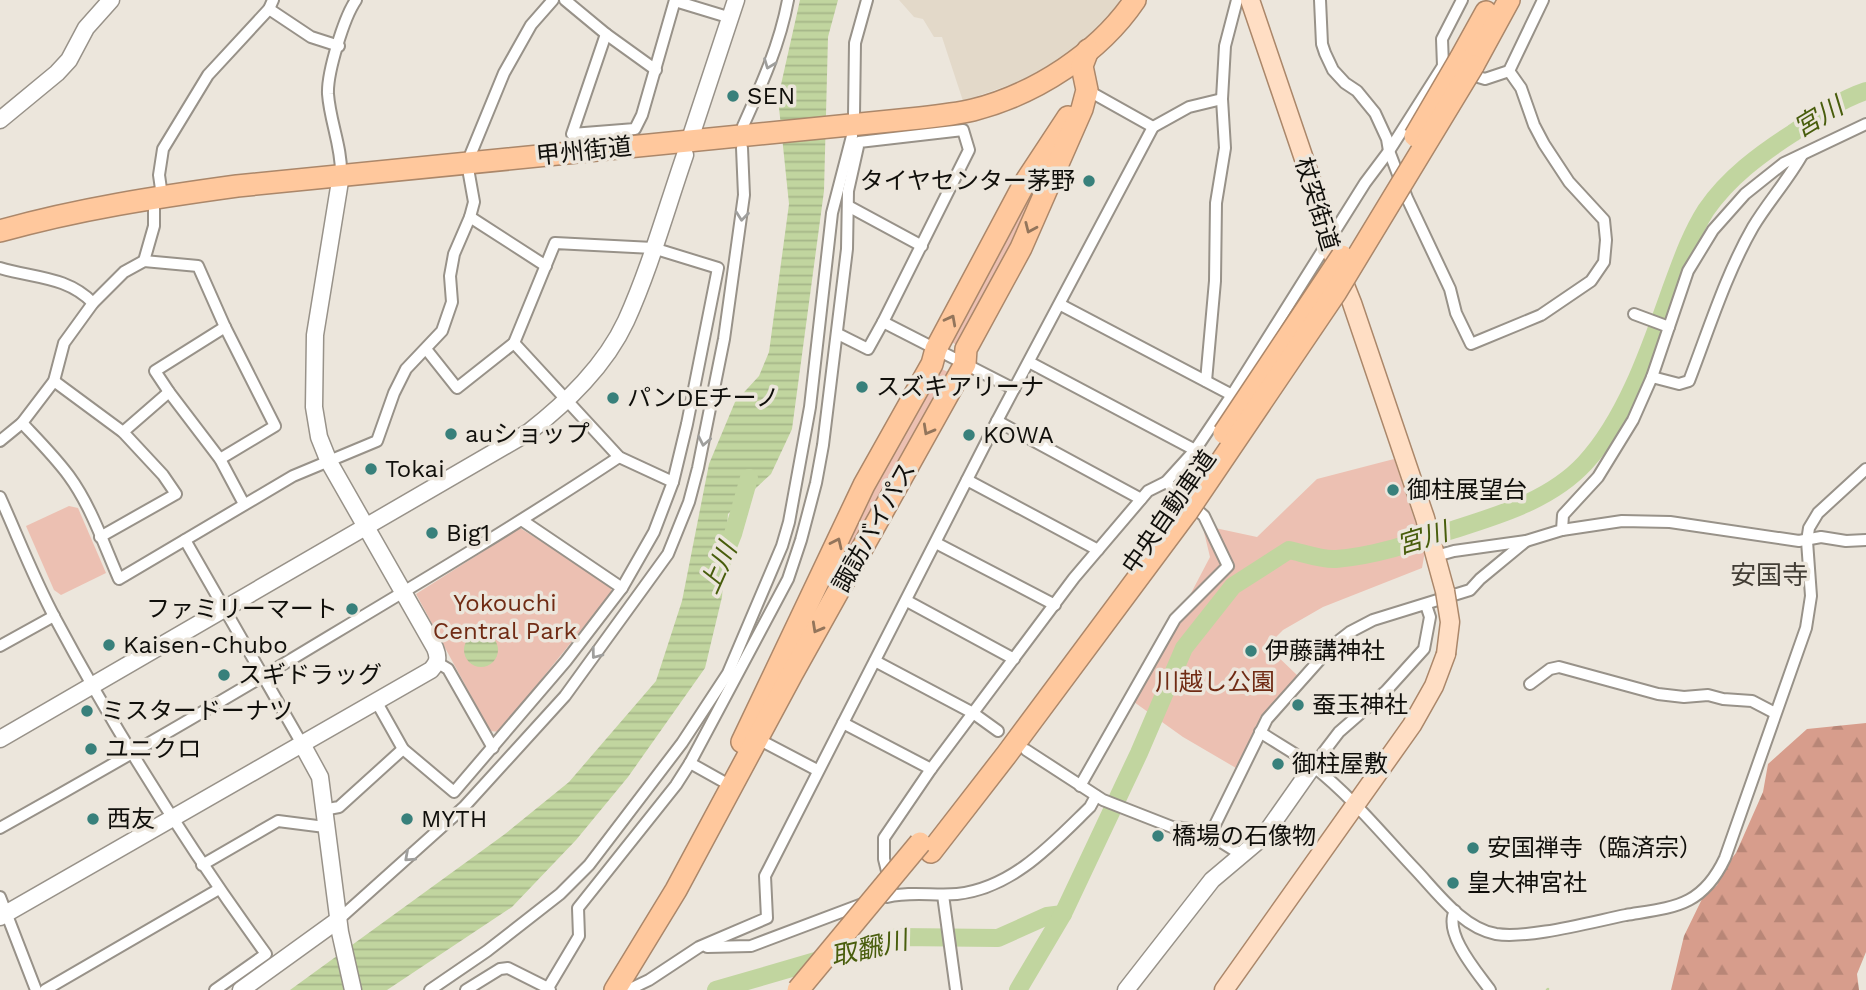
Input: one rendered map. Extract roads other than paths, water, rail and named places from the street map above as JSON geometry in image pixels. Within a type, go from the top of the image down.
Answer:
[{"type":"highway","name":"甲州街道","points":[[0,231],[77,212],[158,197],[341,175],[852,125],[973,110],[1014,95],[1061,70],[1114,27],[1135,0]]},
{"type":"highway","name":"中央自動車道","points":[[816,990],[1134,564],[1182,509],[1378,199],[1493,0]]},
{"type":"highway","name":"中央自動車道","points":[[1459,63],[1509,0]]},
{"type":"highway","name":"諏訪バイパス","points":[[618,984],[676,890],[792,674],[965,364],[965,349],[1021,248],[1077,121],[1087,90],[1082,66],[1088,50]]},
{"type":"highway","name":"諏訪バイパス","points":[[618,984],[701,836],[864,485],[932,364],[936,349],[1024,184],[1069,115],[1073,88],[1061,70]]},
{"type":"highway","name":"中央自動車道","points":[[798,990],[925,847]]},
{"type":"main road","name":"杖突街道","points":[[1224,990],[1412,725],[1434,686],[1446,654],[1450,622],[1445,591],[1425,518],[1352,303],[1328,243],[1321,209],[1251,0]]},
{"type":"street","points":[[3,916],[431,670],[438,663],[435,648],[329,462],[319,437],[314,408],[315,335],[342,159],[328,94],[329,80],[346,18],[356,0]]},
{"type":"street","points":[[22,423],[51,452],[70,477],[119,579],[293,476],[377,441],[394,393],[406,369],[442,331],[452,302],[450,276],[454,254],[474,202],[467,163],[504,73],[531,25],[553,0]]},
{"type":"street","points":[[565,0],[656,70]]},
{"type":"street","points":[[692,133],[736,0]]},
{"type":"street","points":[[743,126],[785,20],[788,0]]},
{"type":"street","points":[[430,990],[560,894],[589,864],[682,743],[728,673],[782,546],[789,522],[810,407],[832,214],[852,125],[855,43],[867,0]]},
{"type":"street","points":[[1206,381],[1215,281],[1216,204],[1225,148],[1222,99],[1225,47],[1237,0]]},
{"type":"street","points":[[1320,0],[1322,44],[1325,53],[1333,70],[1357,91],[1376,113],[1407,198],[1450,289],[1456,313],[1471,344],[1541,315],[1591,281],[1604,262],[1604,220],[1569,182],[1544,144],[1521,88],[1509,71]]},
{"type":"street","points":[[1462,0],[1442,38],[1459,63],[1485,79],[1509,71],[1543,0]]},
{"type":"street","points":[[606,34],[572,134],[635,129],[642,115],[675,1],[731,18]]},
{"type":"street","points":[[0,120],[69,60],[86,28],[105,2]]},
{"type":"street","points":[[145,261],[154,226],[160,161],[168,140],[208,75],[271,5],[311,37],[338,46]]},
{"type":"street","points":[[893,895],[884,859],[884,838],[931,769],[1098,550],[1148,491],[1166,481],[1195,450],[1365,183],[1459,63]]},
{"type":"street","points":[[1087,90],[1153,127]]},
{"type":"street","points":[[618,984],[649,980],[699,947],[767,918],[765,876],[817,769],[1153,127],[1189,107],[1222,99]]},
{"type":"street","points":[[1562,530],[1563,516],[1598,477],[1633,420],[1652,377],[1667,326],[1688,271],[1713,230],[1745,194],[1784,163],[1866,124]]},
{"type":"street","points":[[466,990],[500,969],[508,968],[549,989],[579,936],[578,908],[676,785],[788,579],[816,483],[838,334],[847,249],[848,191],[859,142],[963,130],[969,150],[868,349],[838,334]]},
{"type":"street","points":[[242,990],[339,926],[464,807],[556,706],[668,554],[695,480],[724,339],[744,195],[742,148]]},
{"type":"street","points":[[1652,377],[1679,384],[1689,381],[1730,275],[1754,226],[1803,154]]},
{"type":"street","points":[[0,739],[528,432],[566,402],[595,368],[625,322],[685,155]]},
{"type":"street","points":[[848,206],[922,246]]},
{"type":"street","points":[[470,218],[546,266]]},
{"type":"street","points":[[376,701],[403,748],[454,792],[566,661],[622,588],[654,532],[673,482],[718,268],[653,248],[555,243],[514,343],[457,388],[426,349]]},
{"type":"street","points":[[0,441],[22,423],[54,381],[64,343],[93,303],[124,272],[145,261],[198,266],[225,327],[275,426],[220,459]]},
{"type":"street","points":[[0,268],[51,277],[74,287],[93,303]]},
{"type":"street","points":[[1061,305],[1232,395]]},
{"type":"street","points":[[1636,314],[1667,326]]},
{"type":"street","points":[[883,322],[1014,389]]},
{"type":"street","points":[[225,327],[155,370],[220,459],[244,505]]},
{"type":"street","points":[[514,343],[618,457],[673,482]]},
{"type":"street","points":[[1029,362],[1195,450]]},
{"type":"street","points":[[54,381],[123,432],[163,475],[176,494],[100,537]]},
{"type":"street","points":[[123,432],[169,392]]},
{"type":"street","points":[[998,421],[1141,499]]},
{"type":"street","points":[[0,828],[134,754],[523,521],[618,457]]},
{"type":"street","points":[[1260,732],[1313,766],[1355,805],[1455,911],[1483,930],[1511,935],[1681,904],[1696,897],[1716,878],[1725,859],[1811,609],[1807,541],[1809,528],[1818,513],[1866,469]]},
{"type":"street","points":[[967,480],[1098,550]]},
{"type":"street","points":[[1080,786],[1175,619],[1227,566],[1204,516],[1166,481]]},
{"type":"street","points":[[0,497],[54,616],[134,754],[202,865],[266,954],[215,990]]},
{"type":"street","points":[[523,521],[622,588]]},
{"type":"street","points":[[1435,553],[1526,541],[1562,530],[1622,522],[1670,522],[1807,541],[1821,537],[1846,541],[1866,540]]},
{"type":"street","points":[[185,540],[320,777],[339,926],[353,990]]},
{"type":"street","points":[[1210,835],[1267,719],[1321,656],[1350,632],[1373,620],[1470,590],[1526,541]]},
{"type":"street","points":[[936,543],[1055,605]]},
{"type":"street","points":[[907,601],[1014,659]]},
{"type":"street","points":[[1126,990],[1212,880],[1263,837],[1339,732],[1386,691],[1424,649],[1430,617],[1426,605]]},
{"type":"street","points":[[0,646],[54,616]]},
{"type":"street","points":[[875,661],[973,713],[998,731]]},
{"type":"street","points":[[438,663],[448,669],[493,748]]},
{"type":"street","points":[[1530,684],[1550,669],[1559,667],[1658,694],[1684,697],[1708,695],[1752,701],[1775,713]]},
{"type":"street","points":[[843,723],[931,769]]},
{"type":"street","points":[[758,739],[817,769]]},
{"type":"street","points":[[323,810],[339,807],[403,748]]},
{"type":"street","points":[[1026,750],[1100,798],[1154,821],[1210,835],[1242,855]]},
{"type":"street","points":[[690,763],[724,782]]},
{"type":"street","points":[[699,947],[751,946],[854,906],[893,895],[920,893],[943,898],[989,886],[1012,875],[1058,838],[1100,798]]},
{"type":"street","points":[[202,865],[278,821],[325,827]]},
{"type":"street","points":[[46,990],[219,889]]},
{"type":"street","points":[[0,897],[3,916],[36,990]]},
{"type":"street","points":[[943,898],[956,990]]},
{"type":"street","points":[[1455,911],[1452,917],[1454,933],[1490,990]]},
{"type":"water","points":[[800,0],[838,0],[828,37],[824,191],[792,429],[771,474],[728,514],[722,597],[705,668],[628,777],[576,840],[512,907],[387,990],[290,990],[505,834],[569,782],[656,681],[682,601],[709,464],[735,402],[759,376],[769,352],[789,204],[778,98]]},
{"type":"water","points":[[481,633],[493,638],[498,650],[493,662],[481,667],[469,662],[464,650],[469,638]]},
{"type":"waterway","name":"宮川","points":[[1018,990],[1063,914],[1139,753],[1184,648],[1233,586],[1289,550],[1331,559],[1365,555],[1485,519],[1521,506],[1556,488],[1585,463],[1613,426],[1645,359],[1690,240],[1715,198],[1745,167],[1769,149],[1828,109],[1866,91]]},
{"type":"waterway","name":"上川","points":[[717,574],[733,534],[749,478]]},
{"type":"waterway","name":"取飜川","points":[[716,990],[898,937],[998,938],[1047,916],[1063,914]]},
{"type":"place","name":"SEN","points":[[733,96]]},
{"type":"place","name":"タイヤセンター茅野","points":[[1089,181]]},
{"type":"place","name":"スズキアリーナ","points":[[862,387]]},
{"type":"place","name":"パンDEチーノ","points":[[613,398]]},
{"type":"place","name":"auショップ","points":[[451,434]]},
{"type":"place","name":"KOWA","points":[[969,435]]},
{"type":"place","name":"Tokai","points":[[371,469]]},
{"type":"place","name":"御柱展望台","points":[[1393,490]]},
{"type":"place","name":"Big1","points":[[432,533]]},
{"type":"place","name":"ファミリーマート","points":[[352,609]]},
{"type":"place","name":"Kaisen-Chubo","points":[[109,645]]},
{"type":"place","name":"伊藤講神社","points":[[1251,651]]},
{"type":"place","name":"スギドラッグ","points":[[224,675]]},
{"type":"place","name":"蚕玉神社","points":[[1298,705]]},
{"type":"place","name":"ミスタードーナツ","points":[[87,711]]},
{"type":"place","name":"ユニクロ","points":[[91,749]]},
{"type":"place","name":"御柱屋敷","points":[[1278,764]]},
{"type":"place","name":"西友","points":[[93,819]]},
{"type":"place","name":"MYTH","points":[[407,819]]},
{"type":"place","name":"橋場の石像物","points":[[1158,836]]},
{"type":"place","name":"安国禅寺（臨済宗）","points":[[1473,848]]},
{"type":"place","name":"皇大神宮社","points":[[1453,883]]},
{"type":"district","name":"安国寺","points":[[1769,575]]},
{"type":"park label","name":"Yokouchi Central Park","points":[[505,617]]},
{"type":"park label","name":"川越し公園","points":[[1215,682]]}]
